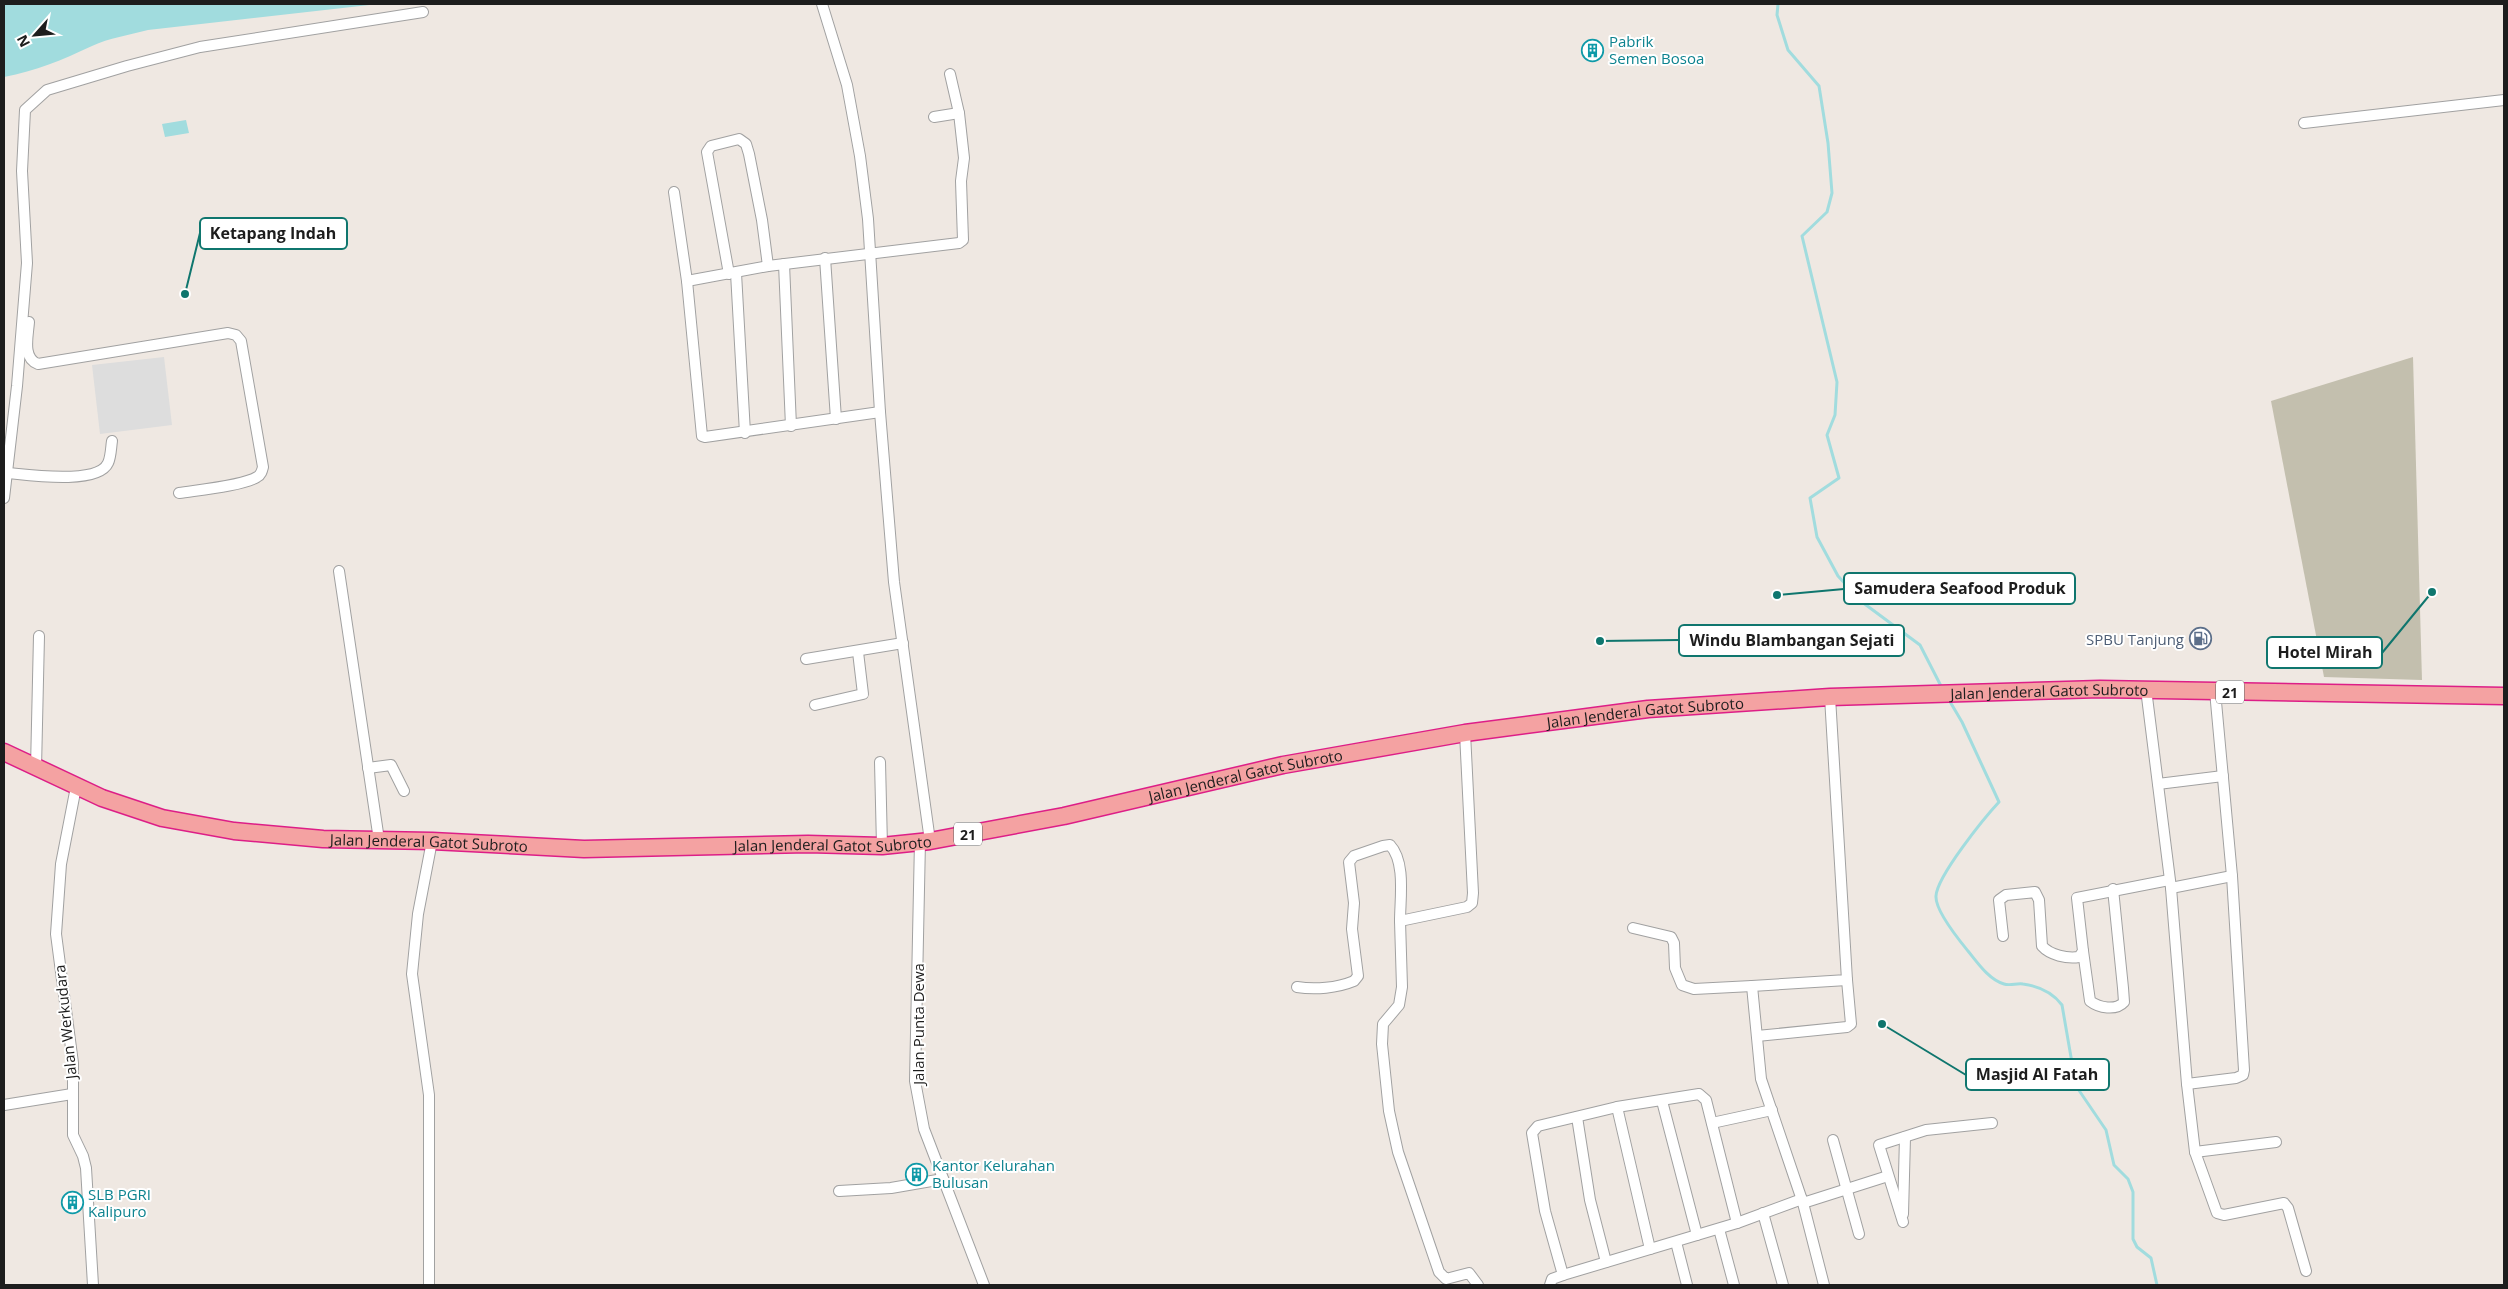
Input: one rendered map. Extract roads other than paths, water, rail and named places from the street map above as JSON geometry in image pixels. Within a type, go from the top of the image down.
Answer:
[{"type":"highway","name":"Jalan Jenderal Gatot Subroto","points":[[4,752],[76,787],[162,818],[198,826],[323,839],[432,841],[584,849],[808,844],[882,846],[925,841],[1064,816],[1283,765],[1465,733],[1648,709],[1830,697],[2146,690],[2504,696]]},
{"type":"street","name":"Jalan Punta Dewa","points":[[822,4],[840,59],[853,112],[868,219],[880,412],[894,582],[903,642],[925,841],[915,1081],[924,1129],[984,1285]]},
{"type":"street","points":[[4,498],[8,473],[27,263],[22,171],[22,128],[25,110],[47,90],[200,47],[422,12]]},
{"type":"street","points":[[687,281],[768,266],[959,243],[963,240],[961,181],[965,166],[959,113],[950,74]]},
{"type":"street","points":[[2304,123],[2504,100]]},
{"type":"street","points":[[934,117],[959,113]]},
{"type":"street","points":[[745,433],[732,273],[707,152],[711,146],[739,139],[746,144],[762,220],[768,266]]},
{"type":"street","points":[[674,192],[687,281],[701,432],[705,437],[745,433],[880,412]]},
{"type":"street","points":[[825,258],[836,419]]},
{"type":"street","points":[[784,264],[791,426]]},
{"type":"street","points":[[25,283],[29,305],[28,356],[38,364],[228,333],[236,335],[241,341],[264,467],[262,473],[248,480],[179,493]]},
{"type":"street","points":[[8,473],[59,477],[101,472],[108,464],[112,440]]},
{"type":"street","points":[[339,571],[379,840]]},
{"type":"street","points":[[36,768],[40,688],[39,636]]},
{"type":"street","points":[[806,659],[858,652],[903,642]]},
{"type":"street","points":[[815,705],[863,694],[858,652]]},
{"type":"street","points":[[2146,690],[2170,884],[2187,1084],[2195,1152],[2217,1213],[2224,1215],[2284,1203],[2306,1272]]},
{"type":"street","points":[[2187,1084],[2236,1078],[2243,1075],[2232,876],[2215,691]]},
{"type":"street","points":[[1757,1036],[1847,1027],[1851,1024],[1830,697]]},
{"type":"street","points":[[1400,921],[1467,907],[1472,903],[1465,733]]},
{"type":"street","points":[[880,762],[882,846]]},
{"type":"street","points":[[368,768],[391,765],[404,791]]},
{"type":"street","points":[[2158,784],[2223,776]]},
{"type":"street","name":"Jalan Werkudara","points":[[76,787],[61,864],[56,934],[62,988],[69,1027],[73,1135],[84,1156],[86,1168],[93,1285]]},
{"type":"street","points":[[429,1285],[429,1095],[412,974],[418,914],[432,841]]},
{"type":"street","points":[[1297,987],[1311,990],[1347,984],[1354,981],[1358,976],[1352,929],[1354,902],[1348,869],[1349,862],[1354,856],[1390,845],[1396,851],[1399,864],[1402,987],[1399,1005],[1383,1024],[1382,1044],[1391,1119],[1406,1177],[1439,1272],[1446,1279],[1469,1273],[1478,1285]]},
{"type":"street","points":[[2113,889],[2124,1002],[2116,1008],[2096,1006],[2090,1001],[2082,952],[2077,898],[2113,889],[2232,876]]},
{"type":"street","points":[[2003,936],[1999,900],[2006,895],[2034,892],[2037,893],[2039,900],[2042,946],[2046,950],[2069,958],[2078,957],[2082,952]]},
{"type":"street","points":[[1633,928],[1671,937],[1674,943],[1675,968],[1682,985],[1694,989],[1847,980]]},
{"type":"street","points":[[1752,986],[1761,1079],[1802,1201],[1824,1285]]},
{"type":"street","points":[[4,1105],[72,1094]]},
{"type":"street","points":[[1563,1275],[1544,1210],[1532,1133],[1538,1126],[1617,1107],[1699,1094],[1706,1100],[1737,1223]]},
{"type":"street","points":[[1662,1101],[1696,1235]]},
{"type":"street","points":[[1617,1107],[1650,1249]]},
{"type":"street","points":[[1712,1122],[1772,1110]]},
{"type":"street","points":[[1577,1117],[1590,1200],[1606,1262]]},
{"type":"street","points":[[1905,1137],[1903,1222],[1879,1145],[1926,1130],[1992,1123]]},
{"type":"street","points":[[1833,1140],[1859,1234]]},
{"type":"street","points":[[2195,1152],[2276,1142]]},
{"type":"street","points":[[1550,1285],[1552,1279],[1563,1275],[1888,1176]]},
{"type":"street","points":[[839,1191],[891,1188],[943,1179]]},
{"type":"street","points":[[1763,1213],[1783,1285]]},
{"type":"street","points":[[1719,1229],[1734,1285]]},
{"type":"street","points":[[1676,1242],[1687,1285]]},
{"type":"water","points":[[4,4],[378,4],[148,30],[105,41],[27,72],[4,77]]},
{"type":"water","points":[[186,120],[189,133],[165,137],[162,124]]},
{"type":"waterway","points":[[1778,4],[1777,15],[1788,50],[1819,86],[1828,143],[1832,193],[1827,212],[1802,236],[1837,382],[1835,415],[1827,435],[1839,478],[1810,498],[1817,537],[1838,576],[1862,602],[1920,645],[1942,688]]},
{"type":"waterway","points":[[1949,700],[1962,722],[1999,802],[1973,833],[1944,875],[1936,896],[1939,909],[1954,933],[1979,965],[1993,979],[2009,985],[2023,984],[2040,988],[2062,1005],[2076,1086],[2106,1130],[2114,1165],[2128,1179],[2133,1192],[2133,1239],[2137,1247],[2151,1258],[2157,1285]]},
{"type":"place","name":"Pabrik Semen Bosoa","points":[[1593,50]]},
{"type":"place","name":"Ketapang Indah","points":[[185,294]]},
{"type":"place","name":"Hotel Mirah","points":[[2432,592]]},
{"type":"place","name":"Samudera Seafood Produk","points":[[1777,595]]},
{"type":"place","name":"SPBU Tanjung","points":[[2200,639]]},
{"type":"place","name":"Windu Blambangan Sejati","points":[[1600,641]]},
{"type":"place","name":"Masjid Al Fatah","points":[[1882,1024]]},
{"type":"place","name":"Kantor Kelurahan Bulusan","points":[[916,1174]]},
{"type":"place","name":"SLB PGRI Kalipuro","points":[[72,1203]]}]
